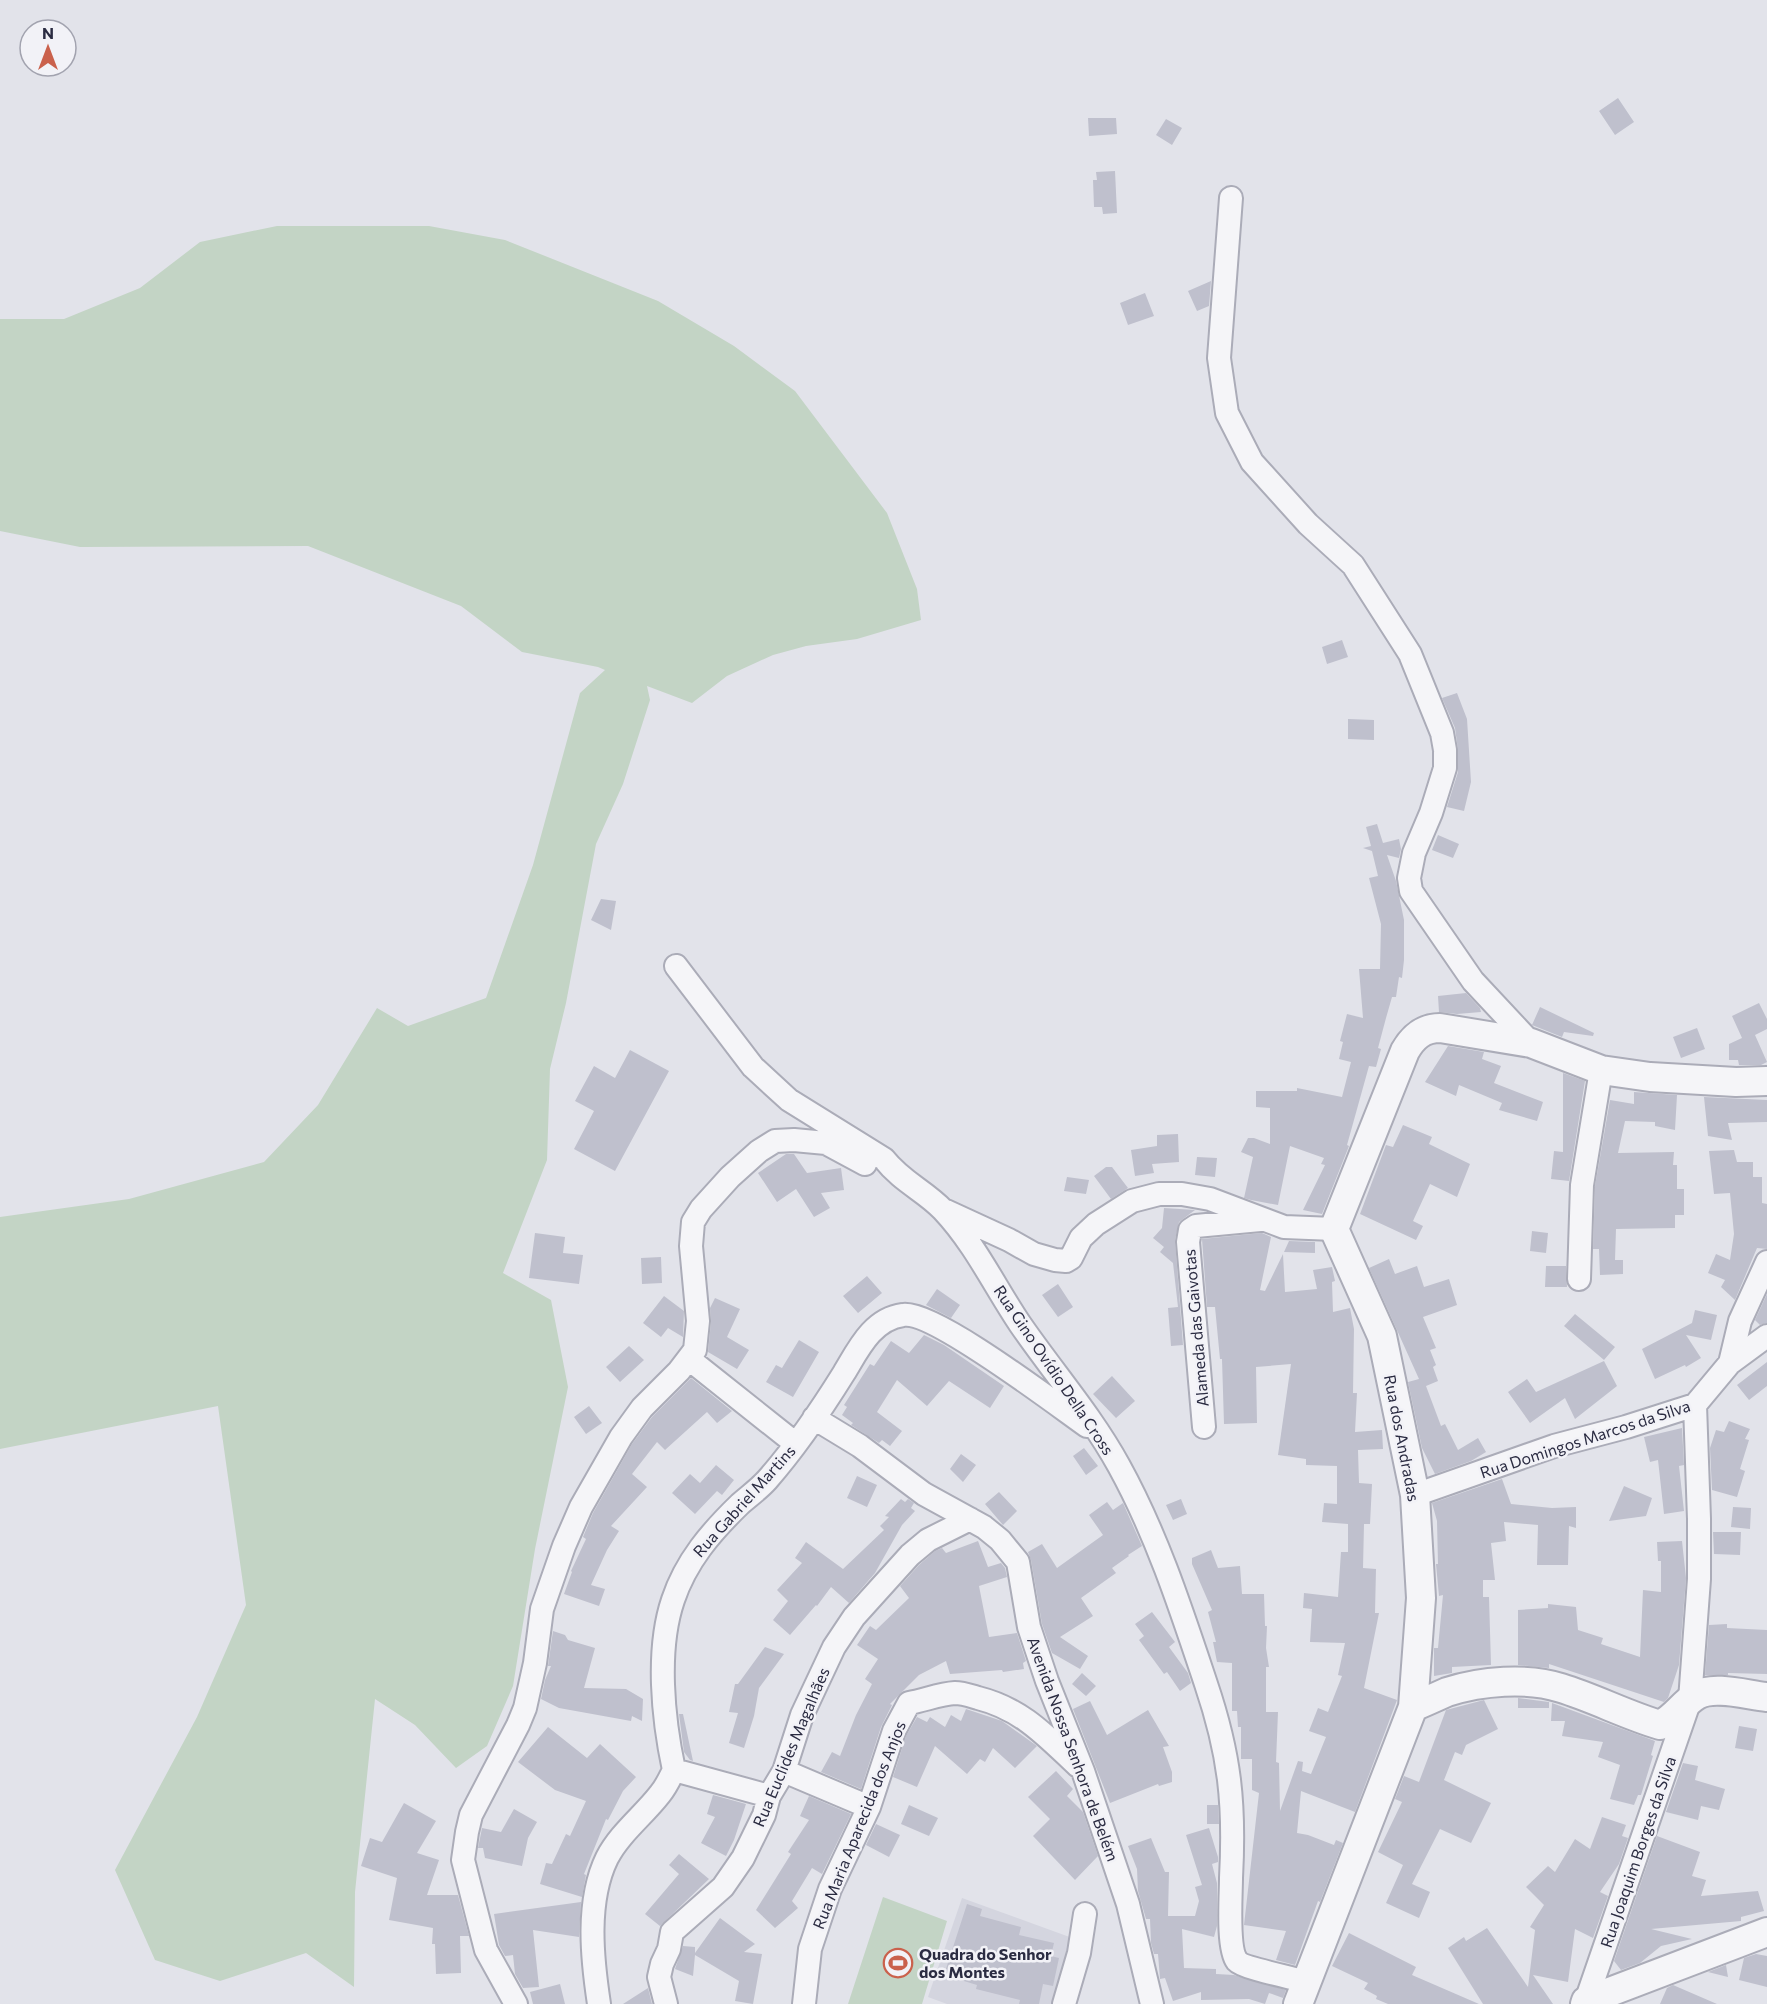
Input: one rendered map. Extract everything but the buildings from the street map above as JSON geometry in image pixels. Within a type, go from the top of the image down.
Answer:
[{"type":"street","points":[[1231,198],[1219,358],[1227,413],[1252,462],[1308,524],[1353,565],[1410,654],[1442,733],[1445,750],[1445,768],[1441,785],[1410,867],[1411,891],[1473,981],[1531,1043]]},
{"type":"street","name":"Rua Gino Ovídio Della Cross","points":[[676,966],[753,1067],[789,1100],[884,1160],[895,1173],[942,1209],[965,1238],[1047,1363],[1092,1421],[1134,1494],[1162,1555],[1218,1720],[1226,1754],[1233,1809],[1230,1904],[1234,1954],[1238,1962],[1303,1993]]},
{"type":"street","points":[[942,1209],[1010,1240],[1034,1254],[1063,1261],[1071,1258],[1081,1238],[1096,1224],[1132,1202],[1159,1194],[1200,1197],[1284,1227],[1334,1229],[1405,1051],[1418,1034],[1430,1029],[1440,1028],[1531,1043],[1601,1070],[1650,1077],[1736,1082],[1767,1081]]},
{"type":"street","points":[[1579,1279],[1582,1185],[1601,1070]]},
{"type":"street","points":[[516,2004],[486,1950],[463,1860],[471,1815],[525,1708],[535,1663],[542,1609],[564,1546],[581,1507],[611,1454],[635,1418],[695,1350],[698,1330],[691,1246],[693,1222],[701,1209],[730,1177],[759,1151],[775,1141],[826,1143],[871,1167],[895,1173]]},
{"type":"street","name":"Alameda das Gaivotas","points":[[1204,1427],[1188,1242],[1190,1230],[1196,1226],[1261,1220]]},
{"type":"street","name":"Rua dos Andradas","points":[[1303,1993],[1413,1707],[1421,1598],[1415,1495],[1382,1336],[1334,1229]]},
{"type":"street","points":[[1730,1363],[1740,1321],[1767,1262]]},
{"type":"street","name":"Rua Gabriel Martins","points":[[674,1770],[667,1741],[663,1695],[665,1640],[672,1602],[689,1563],[741,1502],[765,1482],[796,1444],[866,1338],[882,1322],[904,1314],[923,1318],[955,1334],[1100,1435]]},
{"type":"street","name":"Rua Domingos Marcos da Silva","points":[[1415,1495],[1554,1446],[1626,1427],[1695,1405],[1730,1363],[1767,1336]]},
{"type":"street","points":[[689,1359],[796,1444]]},
{"type":"street","name":"Rua Joaquim Borges da Silva","points":[[1586,2003],[1690,1701],[1699,1579],[1695,1405]]},
{"type":"street","name":"Avenida Nossa Senhora de Belém","points":[[814,1418],[860,1446],[924,1494],[984,1527],[1000,1540],[1018,1562],[1029,1627],[1047,1681],[1083,1771],[1128,1904],[1152,2004]]},
{"type":"street","name":"Rua Euclides Magalhães","points":[[666,2004],[661,1992],[659,1977],[669,1949],[672,1932],[723,1887],[743,1858],[764,1815],[769,1796],[784,1771],[798,1725],[819,1674],[834,1647],[854,1617],[910,1555],[928,1540],[970,1519]]},
{"type":"street","points":[[1413,1707],[1449,1692],[1468,1688],[1502,1683],[1533,1683],[1561,1688],[1660,1725],[1668,1721],[1697,1695],[1712,1689],[1767,1697]]},
{"type":"street","name":"Rua Maria Aparecida dos Anjos","points":[[804,2004],[810,1949],[830,1889],[869,1808],[894,1731],[909,1703],[958,1693],[996,1702],[1020,1714],[1039,1729],[1083,1771]]},
{"type":"street","points":[[599,2004],[594,1975],[594,1910],[599,1883],[608,1857],[635,1820],[661,1793],[674,1770],[769,1796]]},
{"type":"street","points":[[784,1771],[869,1808]]},
{"type":"street","points":[[1064,2004],[1079,1953],[1085,1914]]},
{"type":"street","points":[[1586,2003],[1767,1932]]},
{"type":"shaded area","points":[[962,1898],[1075,1939],[1059,2004],[947,2004],[928,1997]]},
{"type":"green space","points":[[277,226],[429,226],[505,240],[658,301],[734,346],[795,391],[887,513],[917,589],[921,620],[857,639],[806,646],[773,655],[727,676],[692,703],[647,686],[650,700],[623,784],[596,844],[566,1003],[550,1069],[547,1160],[503,1273],[551,1300],[568,1387],[535,1549],[513,1686],[487,1746],[456,1768],[415,1725],[375,1699],[355,1892],[354,1987],[306,1953],[220,1981],[155,1960],[115,1870],[197,1717],[246,1605],[218,1406],[0,1449],[0,1217],[129,1199],[264,1162],[318,1105],[377,1008],[408,1026],[486,998],[533,865],[580,693],[605,670],[522,652],[461,606],[308,546],[80,547],[0,531],[0,319],[64,319],[140,288],[200,242]]},
{"type":"green space","name":"Quadra do Senhor dos Montes","points":[[883,1897],[947,1921],[922,2004],[848,2004]]},
{"type":"place","name":"Quadra do Senhor dos Montes","points":[[898,1963]]}]
